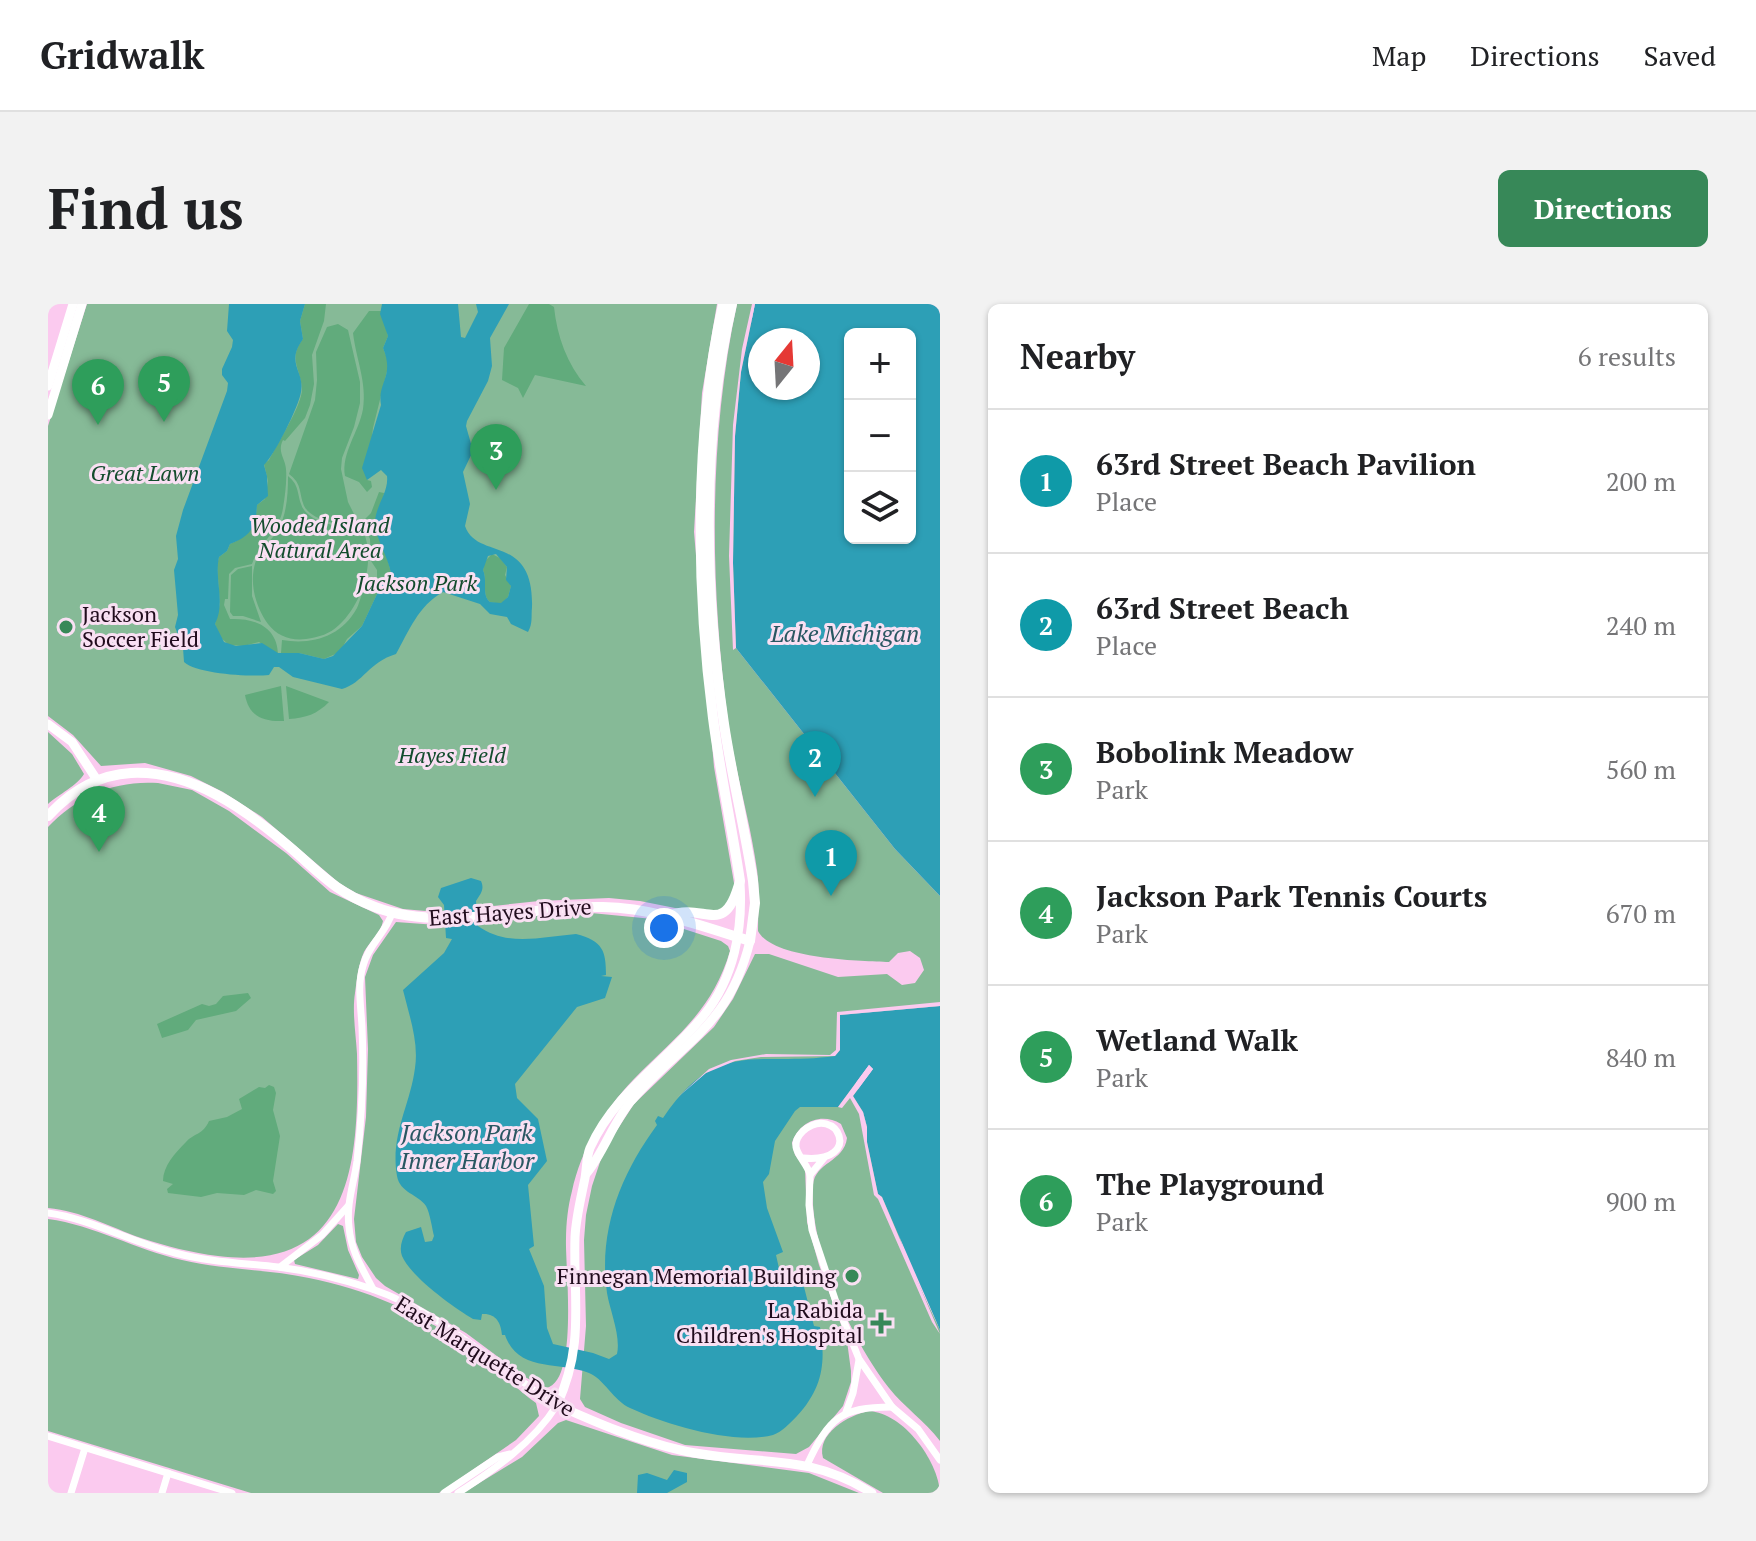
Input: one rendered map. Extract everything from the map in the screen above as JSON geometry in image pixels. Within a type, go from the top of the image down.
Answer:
[{"type":"highway","points":[[669,916],[681,911],[710,916],[723,913],[735,901],[740,881],[712,714],[702,558],[701,496],[706,410],[723,304]]},
{"type":"highway","points":[[732,304],[722,349],[714,413],[711,570],[716,661],[724,723],[753,881],[755,903],[750,941]]},
{"type":"highway","name":"East Hayes Drive","points":[[97,780],[147,772],[180,778],[198,786],[253,819],[334,887],[392,913],[439,919],[541,908],[603,907],[669,916],[750,941]]},
{"type":"highway","points":[[48,816],[69,795],[97,780]]},
{"type":"main road","points":[[48,386],[73,304]]},
{"type":"main road","points":[[49,409],[82,304]]},
{"type":"main road","points":[[48,724],[72,742],[97,780]]},
{"type":"main road","points":[[557,1405],[571,1374],[576,1345],[575,1228],[586,1174],[586,1158],[614,1108],[695,1025],[715,999],[729,970],[738,938],[740,881]]},
{"type":"main road","points":[[586,1174],[630,1103],[703,1033],[718,1014],[738,981],[750,941]]},
{"type":"main road","name":"East Marquette Drive","points":[[557,1405],[611,1428],[680,1450],[807,1465],[841,1476],[872,1493]]},
{"type":"street","points":[[373,1289],[355,1255],[348,1206],[356,1169],[361,1105],[360,978],[367,955],[388,926],[392,913]]},
{"type":"street","points":[[810,1175],[824,1158],[836,1150],[840,1133],[834,1128],[822,1124],[809,1127],[798,1137],[796,1147],[810,1175],[812,1230],[859,1359],[892,1407],[918,1429],[940,1460]]},
{"type":"street","points":[[803,1158],[824,1158]]},
{"type":"street","points":[[280,1267],[322,1235],[348,1206]]},
{"type":"street","name":"East Marquette Drive","points":[[48,1213],[189,1257],[280,1267],[373,1289],[454,1331],[557,1405]]},
{"type":"street","points":[[807,1465],[823,1434],[846,1412],[859,1359]]},
{"type":"street","points":[[458,1493],[503,1464],[510,1454],[540,1429],[557,1405]]},
{"type":"street","points":[[846,1412],[865,1407],[892,1407]]},
{"type":"street","points":[[48,1436],[232,1493]]},
{"type":"street","points":[[71,1493],[85,1448]]},
{"type":"street","points":[[444,1493],[498,1457],[510,1454]]},
{"type":"street","points":[[162,1493],[168,1473]]},
{"type":"green space","name":"Jackson Park","points":[[87,304],[717,304],[702,393],[694,532],[714,767],[734,883],[734,892],[724,911],[680,909],[609,898],[539,901],[437,912],[403,909],[356,893],[339,883],[262,817],[191,776],[145,763],[101,766],[73,735],[48,716],[48,426]]},
{"type":"green space","points":[[305,304],[326,304],[324,321],[312,355],[314,384],[310,405],[305,418],[281,444],[286,478],[281,516],[252,564],[235,568],[229,574],[228,599],[225,599],[224,605],[230,619],[248,620],[269,631],[274,637],[278,654],[259,642],[244,646],[229,645],[220,637],[215,624],[220,604],[217,565],[219,557],[230,544],[242,538],[253,524],[257,505],[265,499],[268,481],[264,464],[298,404],[302,388],[296,352],[303,339],[300,321]]},
{"type":"green space","points":[[529,304],[554,307],[564,349],[586,386],[535,375],[523,398],[518,388],[502,380],[504,348]]},
{"type":"green space","points":[[737,304],[755,304],[751,328],[748,328],[748,397],[736,648],[895,849],[940,896],[940,1006],[840,1015],[863,1112],[905,1255],[940,1330],[940,1441],[895,1395],[875,1368],[847,1319],[825,1264],[813,1209],[813,1185],[819,1171],[841,1152],[847,1138],[841,1124],[826,1119],[805,1125],[792,1143],[795,1155],[805,1168],[807,1222],[847,1341],[851,1382],[843,1406],[809,1447],[796,1454],[685,1445],[621,1423],[585,1407],[580,1399],[586,1326],[586,1215],[604,1150],[634,1104],[714,1027],[733,999],[755,954],[769,954],[838,977],[887,974],[902,985],[915,983],[924,970],[920,958],[910,951],[898,953],[889,962],[818,957],[780,948],[758,931],[757,870],[728,721],[715,565],[717,459]]},
{"type":"green space","points":[[369,311],[382,311],[388,336],[383,348],[389,363],[373,428],[367,480],[371,481],[372,487],[367,492],[359,482],[345,476],[344,467],[361,418],[364,399],[353,333]]},
{"type":"green space","points":[[338,324],[348,330],[360,382],[360,403],[341,469],[348,502],[360,526],[336,523],[312,514],[303,503],[298,484],[289,474],[315,400],[316,352],[327,327]]},
{"type":"green space","name":"Wooded Island Natural Area","points":[[288,476],[296,486],[305,511],[327,524],[362,529],[368,553],[365,579],[355,605],[332,631],[306,639],[285,637],[272,628],[259,608],[253,581],[255,563],[278,530],[283,517]]},
{"type":"green space","points":[[379,492],[384,493],[378,537],[385,549],[391,573],[384,579],[362,626],[347,639],[340,652],[324,659],[299,653],[281,653],[282,640],[315,640],[343,626],[357,608],[365,587],[377,579],[377,570],[371,561],[370,539],[362,522],[371,513]]},
{"type":"green space","points":[[492,554],[507,567],[505,575],[511,586],[508,597],[501,604],[490,602],[486,595],[483,570],[485,561]]},
{"type":"green space","points":[[252,566],[252,596],[261,622],[233,616],[230,612],[231,575],[238,569]]},
{"type":"green space","points":[[281,686],[284,721],[258,717],[245,695]]},
{"type":"green space","points":[[286,686],[329,702],[311,715],[289,719]]},
{"type":"green space","points":[[48,732],[72,754],[84,774],[48,804]]},
{"type":"green space","points":[[158,783],[192,790],[229,811],[286,853],[330,892],[379,915],[383,921],[364,952],[357,978],[354,1008],[357,1054],[355,1131],[350,1168],[340,1200],[323,1227],[298,1246],[263,1256],[218,1256],[189,1251],[141,1238],[84,1216],[48,1208],[48,827],[71,807],[98,792],[127,784]]},
{"type":"green space","points":[[558,913],[653,919],[721,941],[730,951],[713,991],[702,1007],[612,1104],[581,1161],[567,1221],[567,1345],[556,1381],[546,1388],[525,1377],[466,1333],[385,1286],[362,1257],[356,1242],[354,1219],[366,1117],[368,1049],[365,977],[373,955],[396,922],[437,925]]},
{"type":"green space","points":[[248,993],[251,998],[236,1011],[196,1020],[188,1030],[162,1038],[157,1024],[202,1004],[216,1004],[223,996]]},
{"type":"green space","points":[[259,1087],[274,1087],[276,1093],[273,1110],[280,1136],[273,1181],[276,1191],[273,1194],[256,1190],[244,1195],[217,1193],[201,1197],[168,1193],[167,1189],[173,1184],[163,1181],[165,1170],[182,1146],[204,1129],[209,1121],[242,1109],[239,1099]]},
{"type":"green space","points":[[48,1219],[182,1260],[309,1278],[351,1288],[391,1303],[429,1322],[474,1352],[536,1403],[539,1416],[516,1440],[439,1493],[251,1493],[48,1431]]},
{"type":"green space","points":[[338,1224],[343,1226],[358,1279],[295,1264],[294,1260],[318,1245]]},
{"type":"green space","points":[[869,1411],[894,1420],[916,1440],[933,1467],[940,1493],[883,1493],[823,1458],[824,1441],[829,1434],[843,1421]]},
{"type":"green space","points":[[566,1420],[672,1455],[809,1473],[859,1493],[463,1493],[522,1457],[558,1423]]},
{"type":"water","points":[[229,304],[305,304],[300,321],[303,339],[296,355],[301,392],[286,430],[264,465],[268,496],[257,505],[251,530],[230,544],[219,557],[220,607],[215,624],[224,642],[236,646],[262,643],[278,653],[299,653],[324,659],[333,656],[362,626],[384,579],[391,573],[375,525],[387,476],[381,470],[367,480],[362,468],[387,373],[383,348],[388,336],[380,314],[382,304],[458,304],[461,337],[465,338],[478,312],[476,304],[509,304],[490,338],[492,366],[488,381],[466,426],[473,451],[463,472],[470,504],[465,526],[471,536],[515,558],[524,568],[530,584],[532,607],[528,632],[511,624],[507,617],[490,614],[480,604],[443,592],[427,604],[396,654],[379,662],[356,682],[342,689],[293,677],[279,667],[274,667],[269,675],[237,675],[212,672],[184,662],[183,648],[175,627],[178,615],[174,570],[178,559],[176,536],[227,391],[228,383],[222,369],[233,340],[227,331]],"holes":[[[496,554],[507,567],[506,580],[511,586],[508,597],[501,603],[490,602],[486,595],[483,570],[488,556]]]},
{"type":"water","name":"Lake Michigan","points":[[755,304],[940,304],[940,896],[895,849],[736,648],[733,563],[735,437],[741,372],[748,338],[748,400],[820,400],[820,328],[750,328]]},
{"type":"water","name":"Jackson Park Inner Harbor","points":[[471,878],[482,884],[482,892],[476,901],[478,926],[513,939],[576,934],[585,937],[604,953],[606,975],[601,976],[612,977],[605,998],[577,1007],[515,1084],[517,1098],[538,1119],[547,1161],[528,1185],[534,1246],[529,1249],[544,1286],[547,1328],[553,1344],[609,1359],[617,1354],[618,1339],[605,1270],[609,1225],[615,1204],[633,1163],[657,1125],[655,1121],[658,1116],[663,1118],[702,1076],[740,1061],[835,1056],[840,1050],[839,1015],[940,1006],[940,1330],[878,1194],[867,1142],[867,1127],[863,1112],[853,1096],[873,1069],[869,1065],[838,1107],[800,1107],[795,1111],[775,1141],[769,1174],[763,1182],[767,1208],[783,1252],[776,1255],[783,1286],[803,1283],[814,1326],[820,1327],[823,1352],[817,1385],[806,1406],[776,1434],[739,1437],[700,1432],[630,1408],[589,1373],[529,1361],[519,1355],[502,1335],[494,1317],[482,1314],[481,1320],[473,1319],[423,1282],[407,1264],[401,1250],[406,1232],[421,1227],[425,1242],[432,1241],[434,1236],[426,1206],[405,1190],[397,1176],[396,1147],[416,1058],[413,1029],[403,990],[444,953],[452,939],[446,938],[444,905],[438,897],[441,888]]},
{"type":"water","points":[[674,1470],[687,1473],[687,1482],[667,1493],[637,1493],[638,1475],[647,1473],[667,1480]]},
{"type":"pier","points":[[752,304],[755,304],[741,372],[735,436],[733,563],[736,648],[733,650],[729,556],[733,425],[742,349]]},
{"type":"pier","points":[[940,1002],[940,1006],[840,1015],[840,1050],[835,1056],[761,1057],[735,1061],[706,1073],[677,1098],[709,1069],[731,1060],[766,1054],[830,1055],[836,1050],[837,1012]]},
{"type":"pier","points":[[869,1065],[873,1069],[853,1096],[863,1112],[867,1127],[867,1142],[878,1194],[882,1197],[940,1334],[874,1195],[859,1114],[850,1098],[842,1108],[838,1107]]},
{"type":"place","name":"Wetland Walk","points":[[164,422]]},
{"type":"place","name":"The Playground","points":[[98,425]]},
{"type":"place","name":"Bobolink Meadow","points":[[496,490]]},
{"type":"place","name":"Jackson Soccer Field","points":[[66,627]]},
{"type":"place","name":"63rd Street Beach","points":[[815,797]]},
{"type":"place","name":"Jackson Park Tennis Courts","points":[[99,852]]},
{"type":"place","name":"63rd Street Beach Pavilion","points":[[831,896]]},
{"type":"place","name":"Finnegan Memorial Building","points":[[852,1276]]},
{"type":"place","name":"La Rabida Children's Hospital","points":[[881,1323]]},
{"type":"park label","name":"Great Lawn","points":[[145,473]]},
{"type":"park label","name":"Hayes Field","points":[[452,755]]}]
